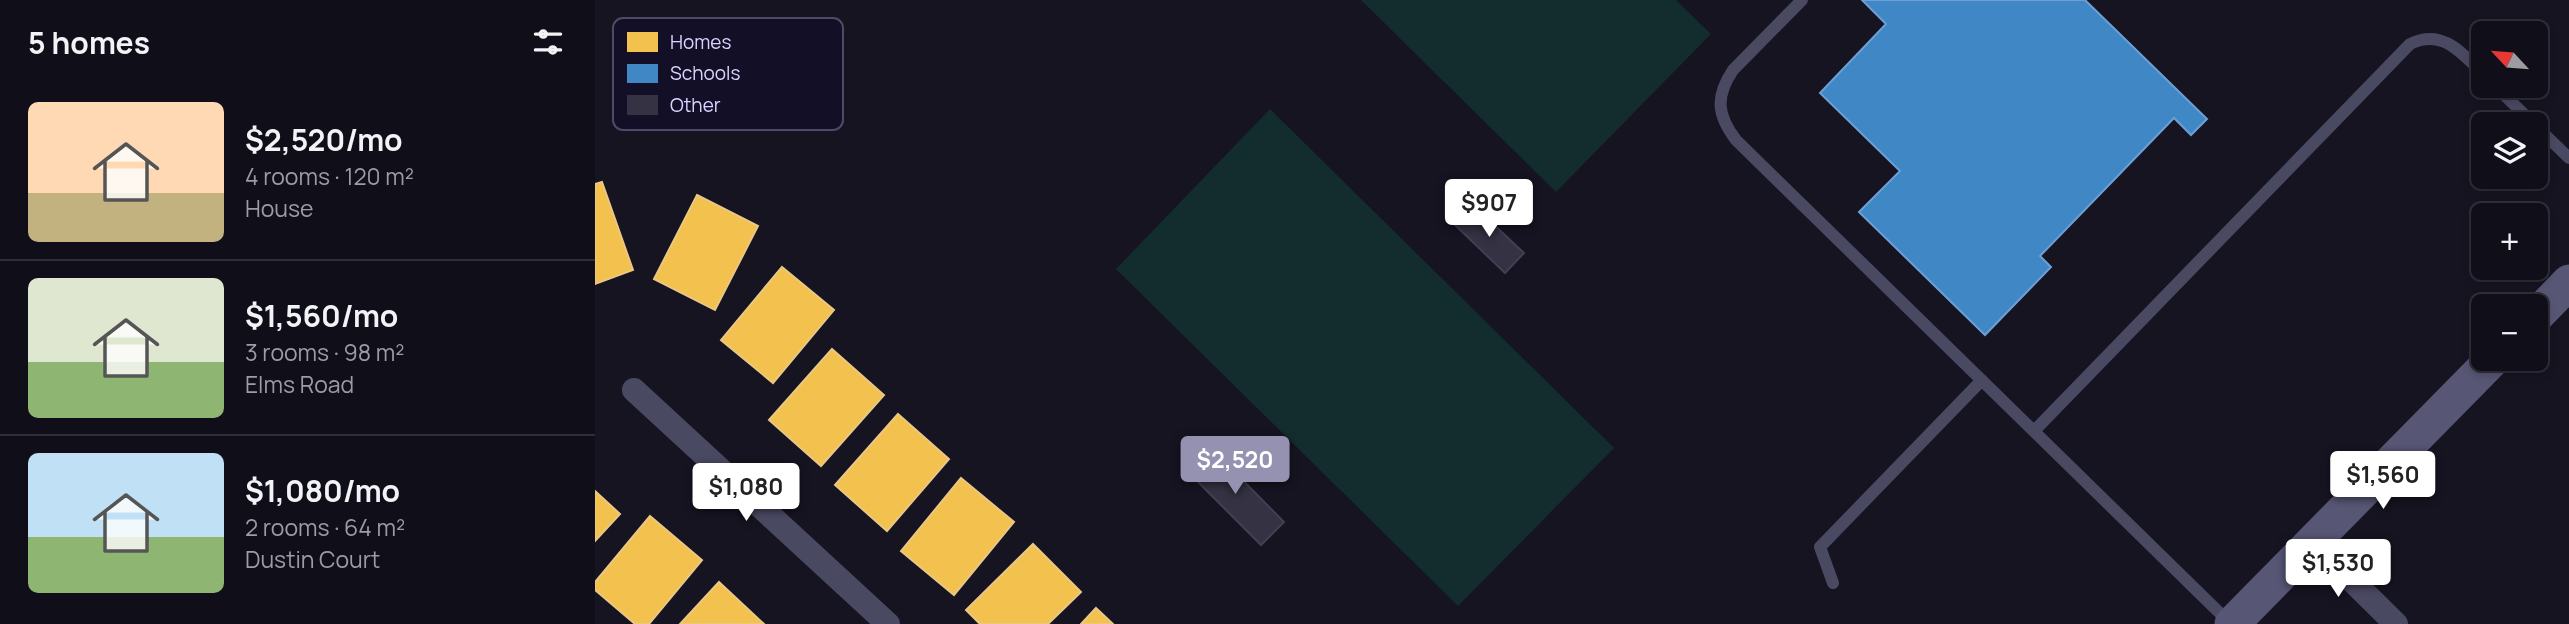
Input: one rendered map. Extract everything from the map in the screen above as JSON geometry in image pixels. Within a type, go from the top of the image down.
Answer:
[{"type":"main road","points":[[2548,304],[2569,282]]},
{"type":"main road","points":[[2232,624],[2481,371]]},
{"type":"street","points":[[634,390],[888,624]]},
{"type":"street","points":[[2313,542],[2396,624]]},
{"type":"lane","points":[[1801,0],[1726,80],[1721,93],[1721,118],[1736,140],[2232,624]]},
{"type":"lane","points":[[2033,431],[2410,44],[2421,39],[2444,41],[2471,62]]},
{"type":"lane","points":[[2507,98],[2522,112]]},
{"type":"lane","points":[[2548,138],[2569,158]]},
{"type":"lane","points":[[1833,583],[1820,547],[1982,380]]},
{"type":"green space","points":[[1361,0],[1676,0],[1711,34],[1556,192]]},
{"type":"green space","points":[[1270,109],[1614,448],[1458,606],[1116,269]]},
{"type":"building: Homes","points":[[602,182],[633,270],[595,284],[595,184]]},
{"type":"building: Homes","points":[[697,195],[758,226],[715,310],[654,279]]},
{"type":"building: Homes","points":[[782,267],[834,310],[773,383],[721,340]]},
{"type":"building: Homes","points":[[832,349],[884,395],[821,466],[769,420]]},
{"type":"building: Homes","points":[[898,414],[949,459],[887,531],[835,485]]},
{"type":"building: Homes","points":[[961,478],[1014,522],[954,595],[901,551]]},
{"type":"building: Homes","points":[[595,491],[620,514],[595,541]]},
{"type":"building: Homes","points":[[650,516],[702,560],[649,624],[635,624],[595,590],[595,582]]},
{"type":"building: Homes","points":[[1033,544],[1081,592],[1048,624],[980,624],[966,610]]},
{"type":"building: Homes","points":[[719,582],[764,624],[680,624]]},
{"type":"building: Homes","points":[[1096,608],[1113,624],[1081,624]]},
{"type":"building: Schools","points":[[1862,0],[2085,0],[2207,119],[2191,135],[2174,118],[2040,256],[2051,267],[1985,335],[1859,212],[1900,171],[1820,93],[1886,24]]},
{"type":"building: Other","points":[[1473,205],[1524,253],[1505,273],[1455,225]]},
{"type":"building: Other","points":[[1210,447],[1284,522],[1261,545],[1187,471]]}]
